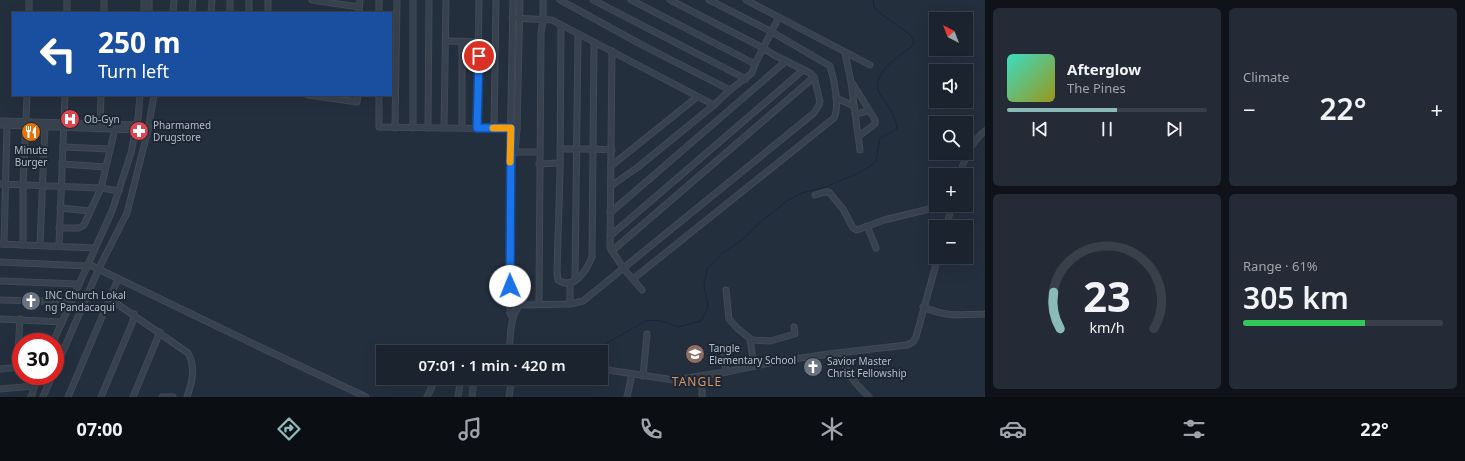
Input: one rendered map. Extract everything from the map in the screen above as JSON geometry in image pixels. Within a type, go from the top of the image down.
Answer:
[{"type":"street","points":[[29,0],[29,12]]},
{"type":"street","points":[[67,0],[67,12]]},
{"type":"street","points":[[104,0],[104,12]]},
{"type":"street","points":[[144,0],[144,12]]},
{"type":"street","points":[[149,0],[149,12]]},
{"type":"street","points":[[174,0],[174,12]]},
{"type":"street","points":[[192,12],[193,0]]},
{"type":"street","points":[[211,12],[212,0]]},
{"type":"street","points":[[230,0],[230,12]]},
{"type":"street","points":[[248,12],[249,0]]},
{"type":"street","points":[[268,0],[268,12]]},
{"type":"street","points":[[312,0],[359,10],[360,0]]},
{"type":"street","points":[[379,0],[379,12]]},
{"type":"street","points":[[395,128],[397,0]]},
{"type":"street","points":[[413,0],[413,128]]},
{"type":"street","points":[[428,128],[430,0]]},
{"type":"street","points":[[444,128],[446,0]]},
{"type":"street","points":[[477,128],[479,0]]},
{"type":"street","points":[[494,128],[496,0]]},
{"type":"street","points":[[510,162],[515,152],[512,18],[513,0]]},
{"type":"street","points":[[513,319],[510,313],[510,162],[514,129],[520,0]]},
{"type":"street","points":[[540,304],[539,152],[543,0]]},
{"type":"street","points":[[560,0],[644,46],[730,90]]},
{"type":"street","points":[[593,0],[746,79]]},
{"type":"street","points":[[631,0],[755,64]]},
{"type":"street","points":[[510,299],[520,305],[570,304],[583,301],[814,113],[819,105],[820,100],[814,77],[810,73],[774,56],[763,48],[670,0]]},
{"type":"street","points":[[634,279],[834,118],[837,112],[830,66],[772,32],[709,0]]},
{"type":"street","points":[[746,0],[870,65]]},
{"type":"street","points":[[611,186],[638,167],[714,105],[730,90],[752,74],[755,64],[779,17]]},
{"type":"street","points":[[512,18],[552,20],[714,105]]},
{"type":"street","points":[[561,26],[560,164],[557,276],[560,282],[570,283],[575,280],[586,270],[592,257],[594,43]]},
{"type":"street","points":[[575,280],[578,34]]},
{"type":"street","points":[[446,41],[479,42]]},
{"type":"street","points":[[462,41],[462,128]]},
{"type":"street","points":[[612,52],[610,248],[624,269],[642,290]]},
{"type":"street","points":[[845,53],[851,82],[860,150]]},
{"type":"street","points":[[610,213],[786,61]]},
{"type":"street","points":[[610,236],[803,70]]},
{"type":"street","points":[[612,251],[814,77]]},
{"type":"street","points":[[851,82],[875,120],[875,124],[859,136]]},
{"type":"street","points":[[23,245],[23,186],[27,96]]},
{"type":"street","points":[[59,246],[65,96]]},
{"type":"street","points":[[100,126],[101,96]]},
{"type":"street","points":[[57,333],[112,211],[119,191],[136,128],[140,96]]},
{"type":"street","points":[[64,349],[99,268],[128,209],[148,130],[154,96]]},
{"type":"street","points":[[315,96],[357,102],[358,96]]},
{"type":"street","points":[[379,96],[379,126],[395,128],[514,129]]},
{"type":"street","points":[[611,166],[697,97]]},
{"type":"street","points":[[836,98],[854,106]]},
{"type":"street","points":[[855,114],[869,111]]},
{"type":"street","points":[[0,121],[136,128]]},
{"type":"street","points":[[0,124],[7,125],[26,123],[44,126],[64,124]]},
{"type":"street","points":[[7,125],[3,184],[2,244],[95,248]]},
{"type":"street","points":[[40,245],[44,126]]},
{"type":"street","points":[[100,126],[115,129],[136,128]]},
{"type":"street","points":[[60,228],[82,227],[101,188],[115,129]]},
{"type":"street","points":[[961,168],[974,142],[985,132]]},
{"type":"street","points":[[63,147],[110,149]]},
{"type":"street","points":[[560,149],[612,150]]},
{"type":"street","points":[[515,152],[539,152]]},
{"type":"street","points":[[62,164],[105,167]]},
{"type":"street","points":[[539,164],[560,164]]},
{"type":"street","points":[[3,184],[101,188],[119,191]]},
{"type":"street","points":[[814,195],[829,192],[842,209],[853,228],[857,230],[884,220],[929,209]]},
{"type":"street","points":[[60,208],[90,211]]},
{"type":"street","points":[[867,226],[876,248]]},
{"type":"street","points":[[0,262],[88,265],[99,268],[118,279],[366,397]]},
{"type":"street","points":[[608,370],[674,380],[726,372],[774,362],[892,348],[911,344],[916,337],[923,306],[936,264]]},
{"type":"street","points":[[68,397],[118,279]]},
{"type":"street","points":[[0,281],[78,284]]},
{"type":"street","points":[[570,283],[570,304]]},
{"type":"street","points":[[726,290],[729,319],[750,339],[760,341],[780,339],[795,334],[794,327]]},
{"type":"street","points":[[110,299],[160,332],[186,351],[190,356],[193,365],[192,379],[187,397]]},
{"type":"street","points":[[0,300],[71,302]]},
{"type":"street","points":[[511,345],[514,314],[520,305]]},
{"type":"street","points":[[923,306],[935,313],[948,315],[985,314]]},
{"type":"street","points":[[101,397],[133,321],[134,314]]},
{"type":"street","points":[[0,319],[62,322]]},
{"type":"street","points":[[20,319],[20,333]]},
{"type":"street","points":[[133,397],[160,332]]},
{"type":"street","points":[[643,376],[647,334]]},
{"type":"street","points":[[750,339],[754,366]]},
{"type":"street","points":[[724,348],[726,372]]},
{"type":"street","points":[[841,353],[844,364],[852,380],[869,397]]},
{"type":"street","points":[[0,369],[12,368]]},
{"type":"street","points":[[627,397],[632,374]]},
{"type":"street","points":[[702,376],[702,397]]},
{"type":"street","points":[[43,397],[48,385]]},
{"type":"street","points":[[427,397],[433,385]]},
{"type":"street","points":[[458,397],[460,385]]},
{"type":"street","points":[[472,397],[473,385]]},
{"type":"street","points":[[509,397],[511,385]]},
{"type":"street","points":[[0,389],[34,386],[31,397]]},
{"type":"street","points":[[162,397],[173,397]]},
{"type":"waterway","points":[[604,345],[645,321],[662,321],[678,327],[701,321],[708,308],[704,284],[707,269],[722,253],[741,241],[758,224],[788,200],[802,193],[825,187],[861,172],[873,164],[876,160],[880,138],[897,129],[894,116],[880,95],[878,83],[883,71],[888,65],[913,44],[913,39],[909,34],[877,11],[874,7],[873,0]]},
{"type":"slow traffic","points":[[493,128],[511,128],[510,162]]},
{"type":"place","name":"Ob-Gyn","points":[[70,119]]},
{"type":"place","name":"Pharmamed Drugstore","points":[[139,131]]},
{"type":"place","name":"Minute Burger","points":[[31,132]]},
{"type":"place","name":"INC Church Lokal ng Pandacaqui","points":[[31,301]]},
{"type":"place","name":"Tangle Elementary School","points":[[695,354]]},
{"type":"place","name":"Savior Master Christ Fellowship","points":[[813,367]]},
{"type":"district","name":"TANGLE","points":[[697,381]]},
{"type":"route","points":[[479,56],[477,128],[511,128],[510,286]]}]
